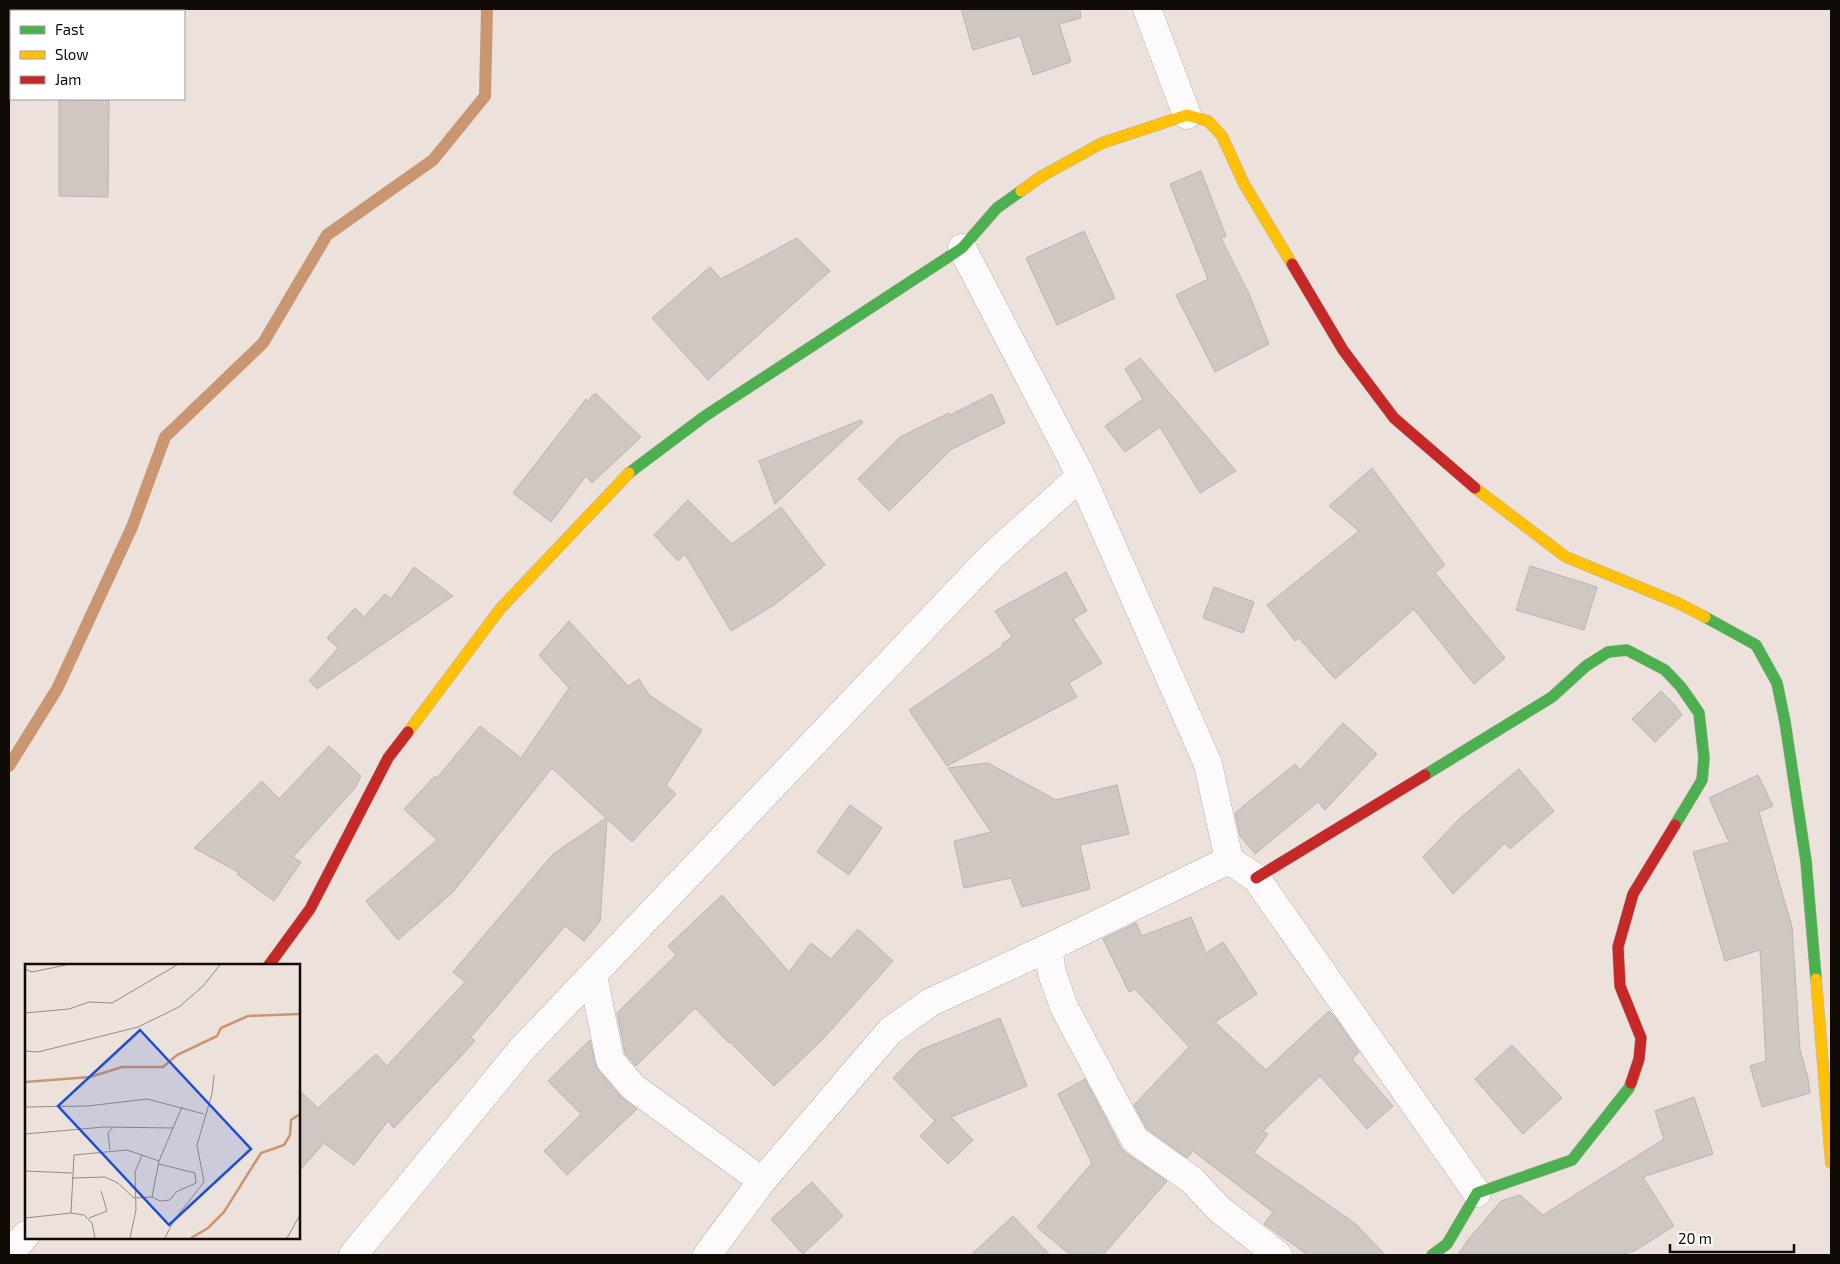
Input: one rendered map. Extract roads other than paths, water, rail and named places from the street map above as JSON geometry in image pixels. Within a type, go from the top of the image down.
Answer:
[{"type":"street","points":[[1147,9],[1187,115]]},
{"type":"street","points":[[270,964],[310,909],[388,758],[500,609],[626,476],[705,416],[962,248],[997,208],[1042,176],[1102,143],[1187,115],[1208,121],[1222,136],[1244,184],[1343,350],[1394,418],[1472,486],[1566,557],[1678,604],[1756,645],[1777,683],[1786,722],[1806,861],[1831,1163]]},
{"type":"street","points":[[962,248],[1080,476],[1208,764],[1229,860],[1256,878],[1477,1193]]},
{"type":"street","points":[[353,1255],[522,1049],[991,557],[1080,476]]},
{"type":"street","points":[[1256,878],[1552,697],[1586,666],[1608,652],[1627,650],[1665,670],[1682,687],[1699,713],[1704,758],[1702,780],[1633,894],[1618,947],[1620,986],[1641,1038],[1639,1059],[1629,1088],[1602,1125],[1572,1160],[1477,1193],[1447,1244],[1432,1255]]},
{"type":"street","points":[[707,1255],[762,1182],[890,1031],[931,1002],[1048,948],[1229,860]]},
{"type":"street","points":[[1048,948],[1052,973],[1064,1007],[1135,1140],[1192,1180],[1219,1209],[1278,1255]]},
{"type":"street","points":[[593,975],[610,1060],[632,1087],[762,1182]]},
{"type":"street","points":[[9,1253],[25,1235]]},
{"type":"waterway","points":[[9,766],[57,689],[132,527],[165,437],[263,343],[327,235],[433,160],[485,96],[487,9]]}]
